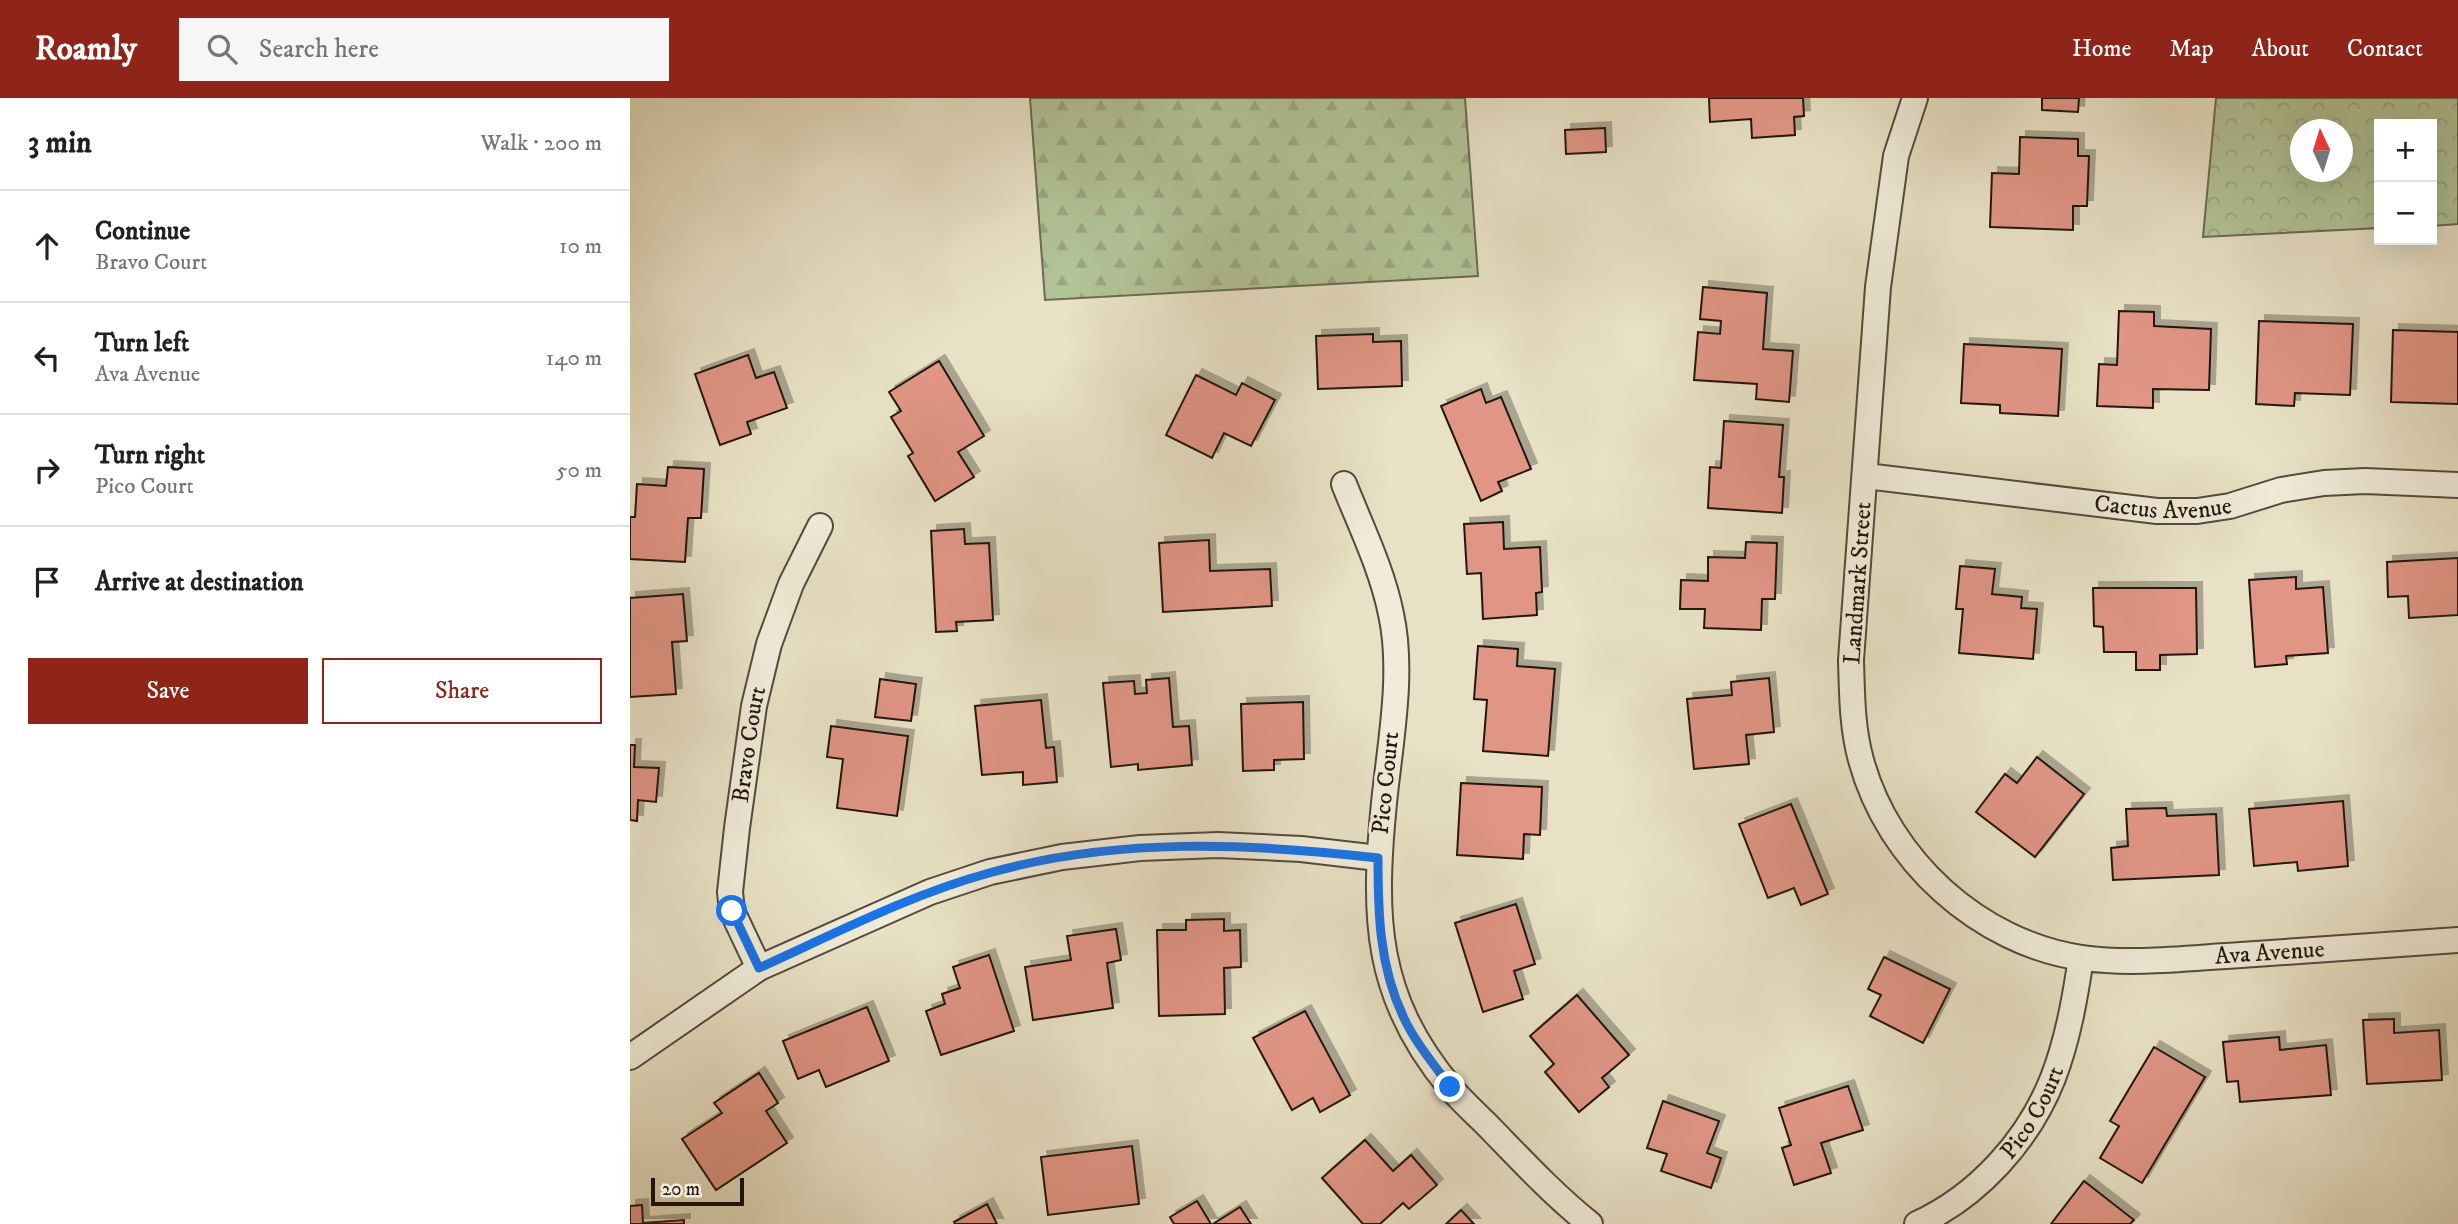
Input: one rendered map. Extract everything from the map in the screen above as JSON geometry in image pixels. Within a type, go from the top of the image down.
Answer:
[{"type":"street","name":"Landmark Street","points":[[1915,98],[1896,156],[1878,288],[1851,660],[1852,709],[1861,760],[1876,801],[1898,839],[1927,878],[1954,901],[1993,927],[2032,945],[2081,958]]},
{"type":"street","name":"Cactus Avenue","points":[[1866,476],[2157,511],[2230,506],[2281,490],[2324,483],[2365,481],[2458,485]]},
{"type":"street","name":"Pico Court","points":[[1344,484],[1378,568],[1392,614],[1397,657],[1378,858],[1378,924],[1388,974],[1403,1016],[1450,1087],[1563,1203],[1590,1224]]},
{"type":"street","name":"Bravo Court","points":[[759,968],[732,911],[730,892],[737,828],[754,706],[769,644],[791,584],[820,526]]},
{"type":"street","points":[[630,1057],[759,968],[930,892],[990,872],[1062,856],[1140,848],[1218,845],[1301,849],[1378,858]]},
{"type":"street","name":"Ava Avenue","points":[[2081,958],[2141,962],[2458,940]]},
{"type":"street","name":"Pico Court","points":[[1917,1224],[1938,1214],[1975,1188],[2006,1155],[2028,1126],[2056,1068],[2074,1009],[2081,958]]},
{"type":"green space","points":[[1030,98],[1465,98],[1478,276],[1045,300]]},
{"type":"green space","points":[[2216,98],[2458,98],[2458,224],[2437,226],[2437,119],[2374,119],[2374,228],[2203,237]]},
{"type":"building","points":[[1709,98],[1803,98],[1804,116],[1794,117],[1795,135],[1752,138],[1751,119],[1710,122]]},
{"type":"building","points":[[2042,98],[2079,98],[2078,112],[2042,110]]},
{"type":"building","points":[[1605,128],[1606,152],[1566,154],[1565,130]]},
{"type":"building","points":[[2020,137],[2078,139],[2078,156],[2089,156],[2087,206],[2073,206],[2073,230],[1990,227],[1992,173],[2019,174]]},
{"type":"building","points":[[1703,287],[1767,293],[1763,349],[1793,351],[1789,402],[1756,399],[1757,384],[1694,380],[1698,332],[1720,334],[1721,321],[1700,319]]},
{"type":"building","points":[[2119,311],[2154,312],[2154,326],[2211,329],[2209,390],[2153,389],[2153,408],[2097,406],[2099,364],[2117,365]]},
{"type":"building","points":[[2259,321],[2353,324],[2350,395],[2295,393],[2294,406],[2256,404]]},
{"type":"building","points":[[2393,330],[2458,332],[2458,404],[2391,402]]},
{"type":"building","points":[[1373,334],[1373,342],[1401,341],[1402,386],[1318,389],[1316,336]]},
{"type":"building","points":[[1964,344],[2062,349],[2058,416],[2000,413],[2000,405],[1961,403]]},
{"type":"building","points":[[748,355],[756,378],[774,372],[787,408],[747,422],[751,434],[720,445],[695,374]]},
{"type":"building","points":[[939,361],[984,436],[958,452],[974,477],[935,501],[908,456],[913,453],[891,417],[901,411],[889,392]]},
{"type":"building","points":[[1196,375],[1236,395],[1242,383],[1275,400],[1251,446],[1224,433],[1212,458],[1166,435]]},
{"type":"building","points":[[1481,389],[1486,403],[1501,397],[1531,469],[1498,482],[1502,491],[1481,501],[1441,406]]},
{"type":"building","points":[[1724,421],[1783,425],[1779,477],[1784,477],[1782,513],[1708,508],[1710,467],[1721,468]]},
{"type":"building","points":[[668,467],[704,469],[701,518],[688,518],[685,562],[630,559],[630,517],[635,517],[637,484],[666,486]]},
{"type":"building","points":[[1503,522],[1504,549],[1540,547],[1542,592],[1536,593],[1537,615],[1483,619],[1481,573],[1467,574],[1464,524]]},
{"type":"building","points":[[964,529],[965,544],[989,543],[993,620],[956,622],[957,631],[936,632],[931,531]]},
{"type":"building","points":[[1209,540],[1210,571],[1270,569],[1272,606],[1163,612],[1159,543]]},
{"type":"building","points":[[1746,542],[1777,543],[1775,599],[1762,599],[1761,630],[1704,628],[1705,609],[1680,609],[1681,580],[1708,581],[1708,557],[1745,558]]},
{"type":"building","points":[[2458,558],[2458,615],[2409,618],[2408,596],[2388,597],[2387,562]]},
{"type":"building","points":[[1960,566],[1995,569],[1992,594],[2022,597],[2021,608],[2037,609],[2033,659],[1959,653],[1963,609],[1956,609]]},
{"type":"building","points":[[2296,577],[2296,589],[2323,587],[2328,653],[2286,656],[2287,664],[2255,667],[2249,580]]},
{"type":"building","points":[[2093,588],[2196,588],[2197,654],[2160,655],[2160,670],[2136,670],[2136,652],[2104,652],[2103,627],[2094,626]]},
{"type":"building","points":[[683,594],[687,641],[672,642],[676,694],[630,697],[630,598]]},
{"type":"building","points":[[1478,646],[1518,649],[1517,666],[1555,669],[1548,756],[1483,751],[1487,700],[1474,699]]},
{"type":"building","points":[[1169,678],[1173,727],[1189,726],[1192,765],[1138,770],[1138,764],[1111,767],[1103,683],[1134,681],[1135,694],[1147,693],[1146,680]]},
{"type":"building","points":[[1769,678],[1774,732],[1746,735],[1749,764],[1694,769],[1687,699],[1732,695],[1731,682]]},
{"type":"building","points":[[880,679],[916,684],[911,721],[875,717]]},
{"type":"building","points":[[1041,700],[1046,748],[1054,747],[1057,782],[1023,785],[1023,772],[982,775],[975,706]]},
{"type":"building","points":[[1303,702],[1304,759],[1274,760],[1274,770],[1243,771],[1241,704]]},
{"type":"building","points":[[831,726],[908,736],[897,816],[837,808],[843,759],[827,757]]},
{"type":"building","points":[[630,745],[635,745],[634,767],[659,768],[656,802],[638,800],[637,821],[630,820]]},
{"type":"building","points":[[2037,757],[2084,794],[2035,857],[1976,812],[2005,774],[2017,783]]},
{"type":"building","points":[[1461,783],[1542,787],[1540,835],[1524,834],[1523,859],[1457,855]]},
{"type":"building","points":[[2343,801],[2348,866],[2298,871],[2297,862],[2254,866],[2249,809]]},
{"type":"building","points":[[1791,804],[1828,894],[1801,905],[1794,888],[1768,898],[1739,824]]},
{"type":"building","points":[[2166,808],[2167,816],[2216,814],[2219,875],[2113,880],[2111,848],[2128,846],[2126,809]]},
{"type":"building","points":[[1516,904],[1535,964],[1514,971],[1523,999],[1483,1012],[1455,923]]},
{"type":"building","points":[[1224,919],[1224,931],[1240,930],[1241,967],[1224,968],[1225,1014],[1159,1016],[1157,930],[1186,930],[1186,920]]},
{"type":"building","points":[[1116,929],[1121,960],[1107,963],[1113,1008],[1033,1020],[1025,967],[1071,960],[1067,936]]},
{"type":"building","points":[[989,955],[1014,1031],[941,1055],[926,1011],[945,1004],[942,994],[960,988],[953,967]]},
{"type":"building","points":[[1884,957],[1950,989],[1923,1043],[1870,1016],[1881,995],[1868,989]]},
{"type":"building","points":[[1577,995],[1629,1055],[1602,1078],[1609,1087],[1579,1112],[1545,1072],[1554,1064],[1530,1036]]},
{"type":"building","points":[[867,1007],[889,1061],[826,1087],[819,1070],[798,1079],[783,1041]]},
{"type":"building","points":[[1305,1011],[1350,1095],[1320,1112],[1313,1098],[1292,1110],[1253,1038]]},
{"type":"building","points":[[2394,1019],[2394,1033],[2439,1030],[2442,1080],[2367,1084],[2363,1020]]},
{"type":"building","points":[[2279,1037],[2280,1050],[2326,1045],[2331,1095],[2240,1102],[2238,1081],[2227,1082],[2223,1042]]},
{"type":"building","points":[[2154,1047],[2205,1077],[2142,1183],[2100,1158],[2119,1126],[2110,1121]]},
{"type":"building","points":[[759,1073],[778,1103],[766,1111],[787,1143],[716,1190],[682,1139],[722,1113],[714,1103]]},
{"type":"building","points":[[1848,1086],[1863,1130],[1821,1143],[1831,1173],[1794,1185],[1782,1148],[1791,1145],[1779,1108]]},
{"type":"building","points":[[1663,1101],[1719,1121],[1707,1153],[1721,1158],[1711,1188],[1661,1171],[1667,1154],[1647,1148]]},
{"type":"building","points":[[1365,1140],[1393,1171],[1411,1155],[1437,1185],[1409,1209],[1403,1203],[1380,1224],[1363,1224],[1322,1178]]},
{"type":"building","points":[[1132,1146],[1139,1204],[1048,1215],[1041,1157]]},
{"type":"building","points":[[2084,1181],[2134,1220],[2130,1224],[2051,1224]]},
{"type":"building","points":[[1197,1201],[1211,1224],[1174,1224],[1170,1217]]},
{"type":"building","points":[[987,1204],[997,1224],[955,1224],[954,1222]]},
{"type":"building","points":[[642,1205],[643,1223],[684,1220],[684,1224],[630,1224],[630,1206]]},
{"type":"building","points":[[1240,1207],[1251,1224],[1213,1224]]},
{"type":"building","points":[[1461,1210],[1474,1224],[1446,1224]]},
{"type":"route","points":[[732,911],[759,968],[930,892],[990,872],[1062,856],[1140,848],[1218,845],[1301,849],[1378,858],[1378,924],[1388,974],[1403,1016],[1450,1087]]}]
